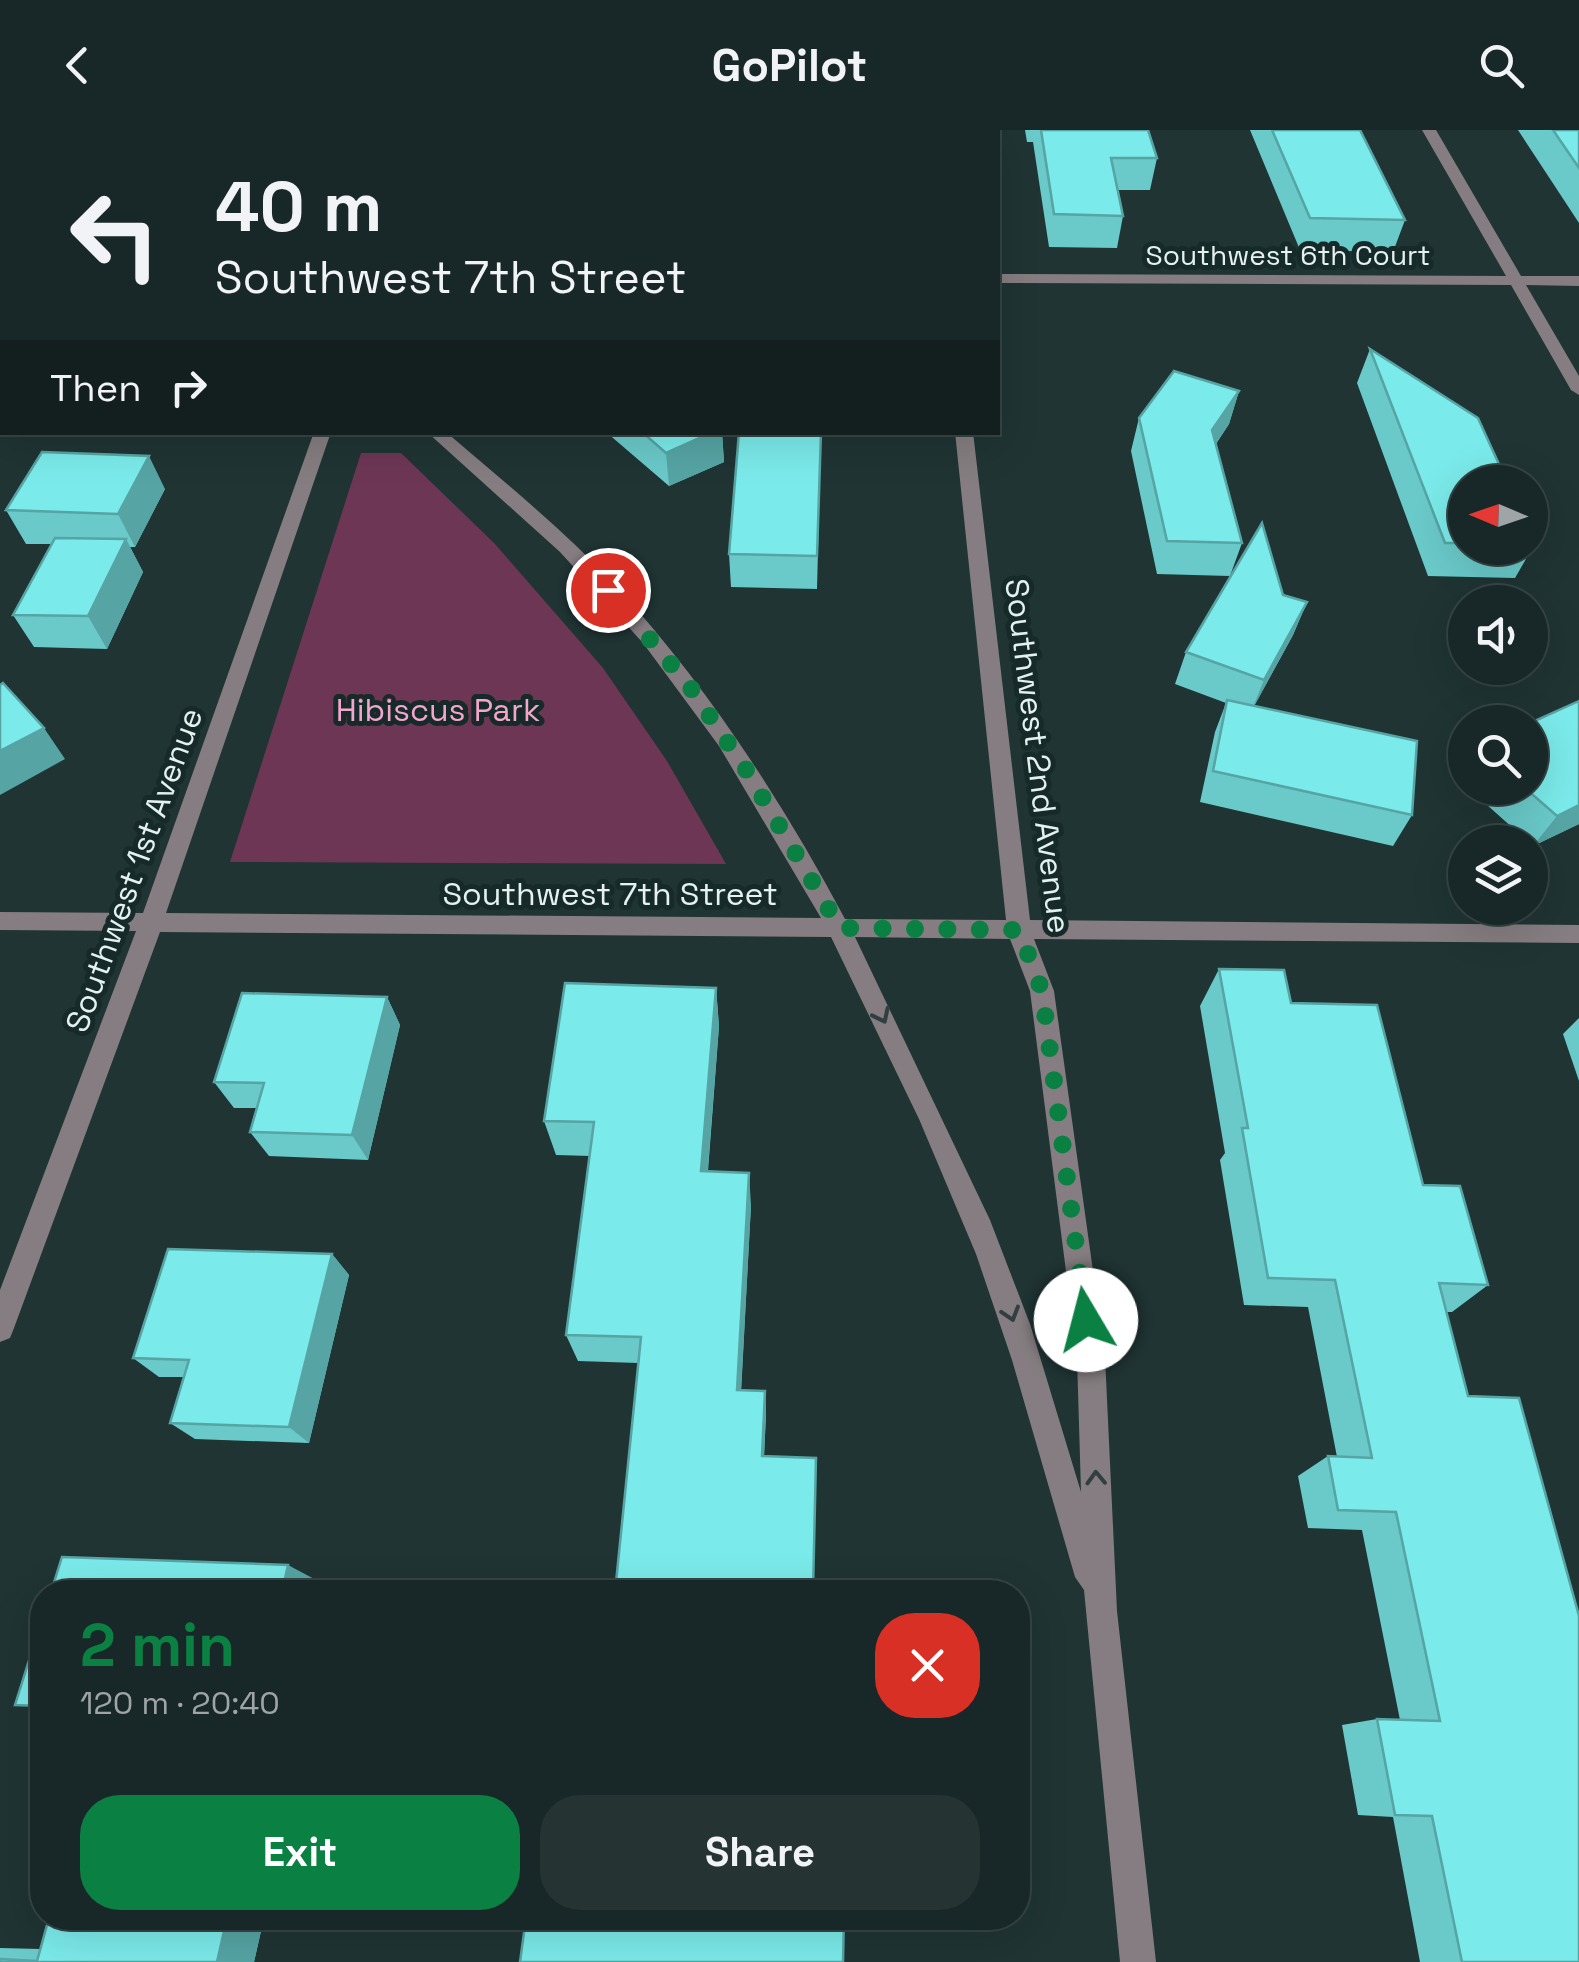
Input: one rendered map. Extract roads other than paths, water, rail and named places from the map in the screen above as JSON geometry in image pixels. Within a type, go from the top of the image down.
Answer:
[{"type":"street","points":[[1430,130],[1579,390]]},
{"type":"street","name":"Southwest 6th Court","points":[[1000,279],[1579,282]]},
{"type":"street","name":"Southwest 1st Avenue","points":[[0,1328],[150,924],[322,435]]},
{"type":"street","points":[[439,435],[529,510],[608,590],[688,684],[764,795],[840,928],[929,1110],[1003,1288],[1101,1610],[1138,1962]]},
{"type":"street","name":"Southwest 2nd Avenue","points":[[964,435],[1019,930],[1042,991],[1091,1357],[1101,1610]]},
{"type":"street","name":"Southwest 7th Street","points":[[0,921],[1579,934]]},
{"type":"park label","name":"Hibiscus Park","points":[[438,710]]}]
